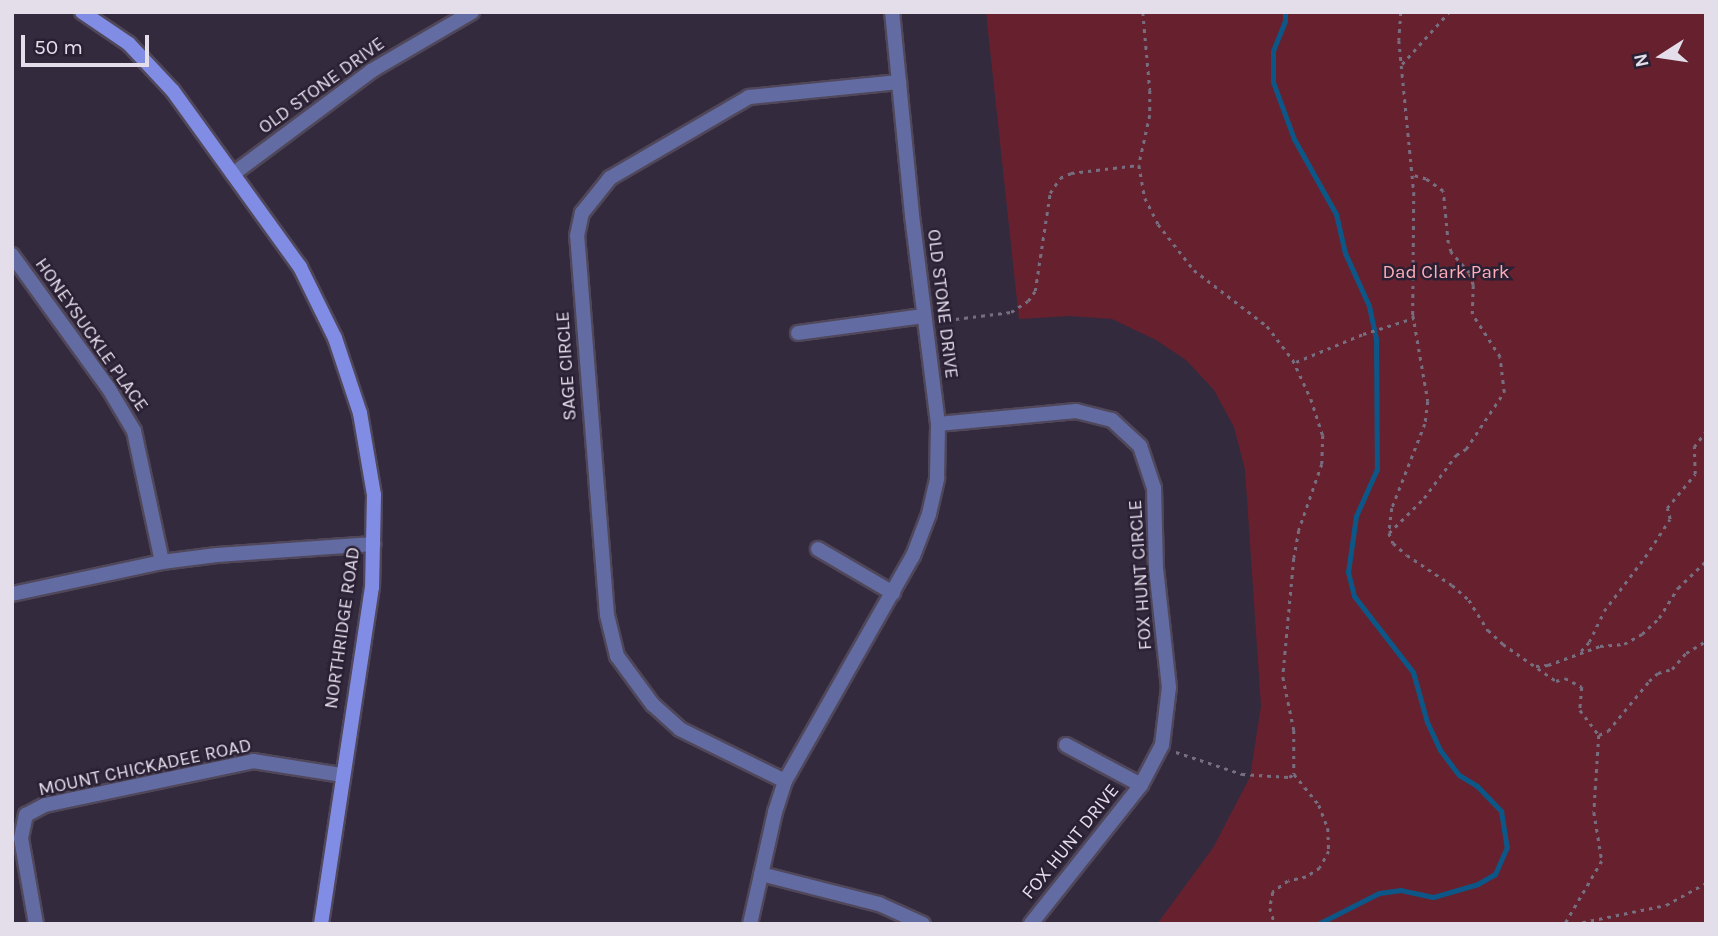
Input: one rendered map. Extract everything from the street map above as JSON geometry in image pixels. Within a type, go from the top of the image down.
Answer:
[{"type":"street","name":"NORTHRIDGE ROAD","points":[[82,12],[129,44],[173,91],[300,267],[335,338],[360,413],[369,453],[374,495],[372,587],[341,775],[321,924]]},
{"type":"street","name":"OLD STONE DRIVE","points":[[233,174],[371,71],[472,12]]},
{"type":"street","name":"OLD STONE DRIVE","points":[[750,924],[785,781],[913,556],[929,514],[937,478],[938,424],[892,12]]},
{"type":"street","name":"SAGE CIRCLE","points":[[785,781],[680,729],[653,705],[617,656],[607,615],[576,236],[582,212],[610,178],[749,97],[899,82]]},
{"type":"street","name":"HONEYSUCKLE PLACE","points":[[12,255],[109,389],[134,430],[162,562]]},
{"type":"street","points":[[798,332],[925,320]]},
{"type":"street","name":"FOX HUNT CIRCLE","points":[[938,424],[1076,411],[1112,420],[1140,446],[1154,488],[1156,568],[1169,687],[1162,745],[1141,785]]},
{"type":"street","points":[[12,594],[162,562],[217,555],[374,544]]},
{"type":"street","points":[[818,549],[893,593]]},
{"type":"street","name":"FOX HUNT DRIVE","points":[[1031,924],[1141,785],[1066,745]]},
{"type":"street","name":"MOUNT CHICKADEE ROAD","points":[[36,924],[21,838],[26,815],[45,805],[253,761],[341,775]]},
{"type":"street","points":[[761,874],[879,904],[923,924]]},
{"type":"path","points":[[1143,12],[1150,115],[1139,165],[1145,198],[1174,248],[1194,270],[1267,326],[1294,362],[1311,399],[1323,435],[1322,464],[1299,530],[1294,558],[1283,677],[1294,730],[1294,774],[1319,805],[1328,828],[1329,851],[1320,869],[1306,877],[1288,881],[1273,892],[1270,908],[1275,924]]},
{"type":"path","points":[[1401,12],[1398,40],[1412,174],[1414,318],[1428,401],[1425,424],[1389,519],[1389,533],[1393,543],[1407,555],[1452,584],[1469,600],[1488,630],[1556,681],[1565,678],[1582,687],[1580,710],[1599,735],[1594,812],[1602,861],[1564,924]]},
{"type":"path","points":[[1402,64],[1449,12]]},
{"type":"path","points":[[925,320],[1011,312],[1028,302],[1035,291],[1050,193],[1060,178],[1071,173],[1139,165]]},
{"type":"path","points":[[1389,533],[1424,498],[1456,455],[1466,449],[1504,391],[1500,357],[1472,314],[1473,285],[1469,274],[1451,252],[1448,243],[1443,191],[1433,182],[1412,174]]},
{"type":"path","points":[[1294,362],[1363,334],[1414,318]]},
{"type":"path","points":[[1581,651],[1604,611],[1640,565],[1670,519],[1667,508],[1695,474],[1694,447],[1706,431]]},
{"type":"path","points":[[1534,666],[1548,665],[1581,651],[1624,644],[1642,634],[1659,618],[1678,587],[1706,561]]},
{"type":"path","points":[[1599,735],[1608,731],[1658,673],[1672,668],[1686,653],[1706,641]]},
{"type":"path","points":[[1162,745],[1242,774],[1289,777],[1294,774]]},
{"type":"path","points":[[1574,924],[1666,905],[1706,883]]},
{"type":"green space","name":"Dad Clark Park","points":[[986,12],[1706,12],[1706,924],[1157,924],[1213,848],[1250,777],[1261,706],[1245,470],[1234,427],[1214,390],[1186,360],[1156,340],[1112,319],[1070,316],[1019,319]]},
{"type":"waterway","points":[[1285,12],[1285,21],[1273,51],[1273,82],[1294,139],[1336,214],[1345,253],[1369,306],[1376,340],[1377,469],[1356,516],[1348,572],[1354,596],[1413,672],[1427,722],[1440,750],[1459,775],[1477,786],[1501,811],[1507,847],[1495,874],[1478,884],[1433,897],[1401,890],[1379,893],[1318,924]]}]
